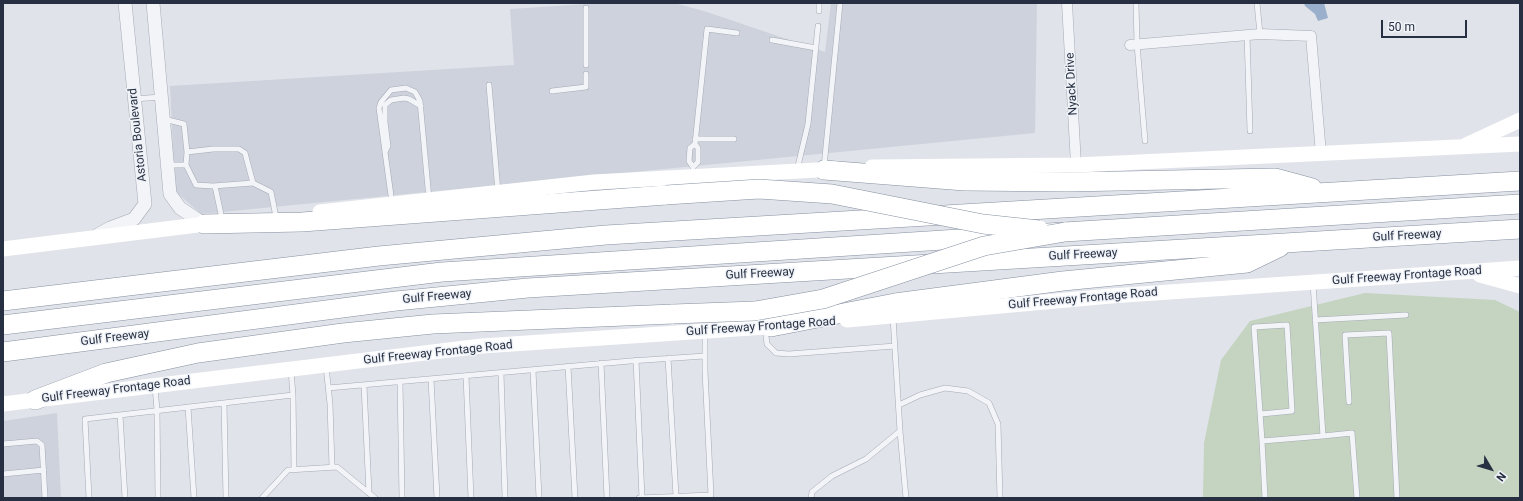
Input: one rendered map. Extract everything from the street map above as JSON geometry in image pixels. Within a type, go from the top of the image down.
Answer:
[{"type":"highway","points":[[824,170],[965,181],[1066,182],[1276,178],[1327,192]]},
{"type":"highway","points":[[3,300],[379,256],[606,235],[1520,181]]},
{"type":"highway","points":[[204,224],[302,222],[760,189],[832,194],[983,224],[1065,232]]},
{"type":"highway","name":"Gulf Freeway","points":[[3,325],[442,272],[1518,204]]},
{"type":"highway","name":"Gulf Freeway","points":[[3,352],[396,301],[528,288],[1520,229]]},
{"type":"highway","points":[[36,400],[106,373],[190,355],[336,334],[433,324],[755,311],[823,299],[984,246],[1065,232]]},
{"type":"highway","points":[[768,327],[895,303],[1063,281],[1247,263],[1288,243]]},
{"type":"main road","points":[[1459,148],[1520,120]]},
{"type":"main road","points":[[3,249],[204,224],[693,172],[796,171],[888,166],[1076,165],[1520,144]]},
{"type":"main road","name":"Gulf Freeway Frontage Road","points":[[3,404],[482,346],[768,327],[1111,296],[1520,268]]},
{"type":"main road","points":[[1467,272],[1520,286]]},
{"type":"street","name":"Astoria Boulevard","points":[[93,238],[110,228],[134,219],[145,204],[125,3]]},
{"type":"street","points":[[153,3],[170,194],[180,208],[204,224]]},
{"type":"street","name":"Nyack Drive","points":[[1067,3],[1076,165]]},
{"type":"street","points":[[1134,44],[1260,34],[1311,36],[1321,154]]},
{"type":"lane","points":[[819,3],[819,11]]},
{"type":"lane","points":[[824,170],[840,3]]},
{"type":"lane","points":[[1136,3],[1134,44],[1145,141]]},
{"type":"lane","points":[[1257,3],[1260,34]]},
{"type":"lane","points":[[586,8],[586,65]]},
{"type":"lane","points":[[796,171],[808,124],[818,26]]},
{"type":"lane","points":[[693,172],[698,162],[698,148],[695,142],[707,30],[736,33]]},
{"type":"lane","points":[[1247,35],[1250,131]]},
{"type":"lane","points":[[772,40],[816,48]]},
{"type":"lane","points":[[552,91],[586,87],[586,74]]},
{"type":"lane","points":[[489,85],[498,192]]},
{"type":"lane","points":[[392,204],[379,108],[381,102],[390,90],[406,88],[411,89],[418,96],[421,106],[429,200]]},
{"type":"lane","points":[[134,99],[161,97]]},
{"type":"lane","points":[[385,152],[388,146],[385,122],[385,105],[391,100],[404,98],[409,99],[421,106]]},
{"type":"lane","points":[[163,119],[184,124],[187,152],[186,165],[196,185],[215,186],[253,183],[271,192],[276,216]]},
{"type":"lane","points":[[693,172],[689,161],[690,148],[695,142],[734,140]]},
{"type":"lane","points":[[187,152],[239,148],[245,153],[253,183]]},
{"type":"lane","points":[[167,165],[186,165]]},
{"type":"lane","points":[[215,186],[223,222]]},
{"type":"lane","points":[[1313,282],[1323,436]]},
{"type":"lane","points":[[1315,320],[1406,315]]},
{"type":"lane","points":[[893,316],[900,431],[906,498]]},
{"type":"lane","points":[[1260,414],[1292,411],[1286,325],[1254,327],[1260,414],[1266,498]]},
{"type":"lane","points":[[768,327],[767,344],[776,353],[789,354],[895,346]]},
{"type":"lane","points":[[636,360],[640,498],[711,496],[705,331]]},
{"type":"lane","points":[[1349,402],[1345,335],[1389,333],[1397,498]]},
{"type":"lane","points":[[328,388],[636,360],[705,356]]},
{"type":"lane","points":[[668,358],[676,496]]},
{"type":"lane","points":[[602,364],[607,498]]},
{"type":"lane","points":[[326,365],[332,468]]},
{"type":"lane","points":[[568,366],[575,498]]},
{"type":"lane","points":[[291,369],[293,395],[294,469]]},
{"type":"lane","points":[[533,370],[539,498]]},
{"type":"lane","points":[[500,373],[505,498]]},
{"type":"lane","points":[[466,376],[471,498]]},
{"type":"lane","points":[[431,379],[437,498]]},
{"type":"lane","points":[[400,382],[402,498]]},
{"type":"lane","points":[[364,385],[368,493]]},
{"type":"lane","points":[[155,386],[157,410],[158,498]]},
{"type":"lane","points":[[899,405],[920,395],[945,388],[968,391],[989,403],[998,424],[1000,498]]},
{"type":"lane","points":[[89,498],[85,419],[293,395]]},
{"type":"lane","points":[[224,403],[226,498]]},
{"type":"lane","points":[[188,407],[194,498]]},
{"type":"lane","points":[[120,415],[125,498]]},
{"type":"lane","points":[[811,498],[812,492],[832,476],[866,459],[900,431]]},
{"type":"lane","points":[[1262,441],[1352,433],[1357,498]]},
{"type":"lane","points":[[3,444],[36,441],[42,445],[45,498]]},
{"type":"lane","points":[[262,498],[288,470],[337,467],[375,498]]},
{"type":"lane","points":[[3,474],[44,470]]},
{"type":"shaded area","points":[[602,3],[674,3],[704,11],[825,52],[831,3],[1037,3],[1035,133],[201,214],[175,191],[170,86],[514,65],[510,9]]},
{"type":"shaded area","points":[[57,413],[61,498],[3,498],[3,421]]},
{"type":"green space","points":[[1365,293],[1495,300],[1520,312],[1520,498],[1203,498],[1204,443],[1221,360],[1250,321]]},
{"type":"water","points":[[1304,3],[1324,3],[1328,18],[1318,21],[1315,14],[1305,6]]}]
